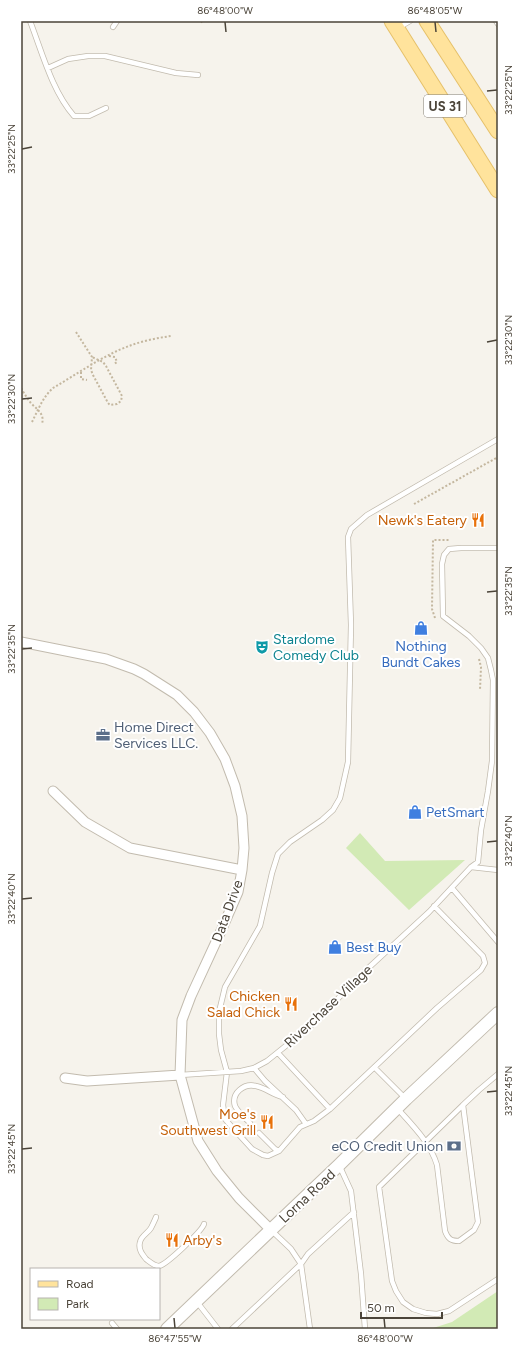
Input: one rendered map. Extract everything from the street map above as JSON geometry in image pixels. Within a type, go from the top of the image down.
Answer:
[{"type":"main road","name":"US 31","points":[[427,21],[498,131]]},
{"type":"main road","name":"US 31","points":[[394,25],[498,190]]},
{"type":"street","name":"Data Drive","points":[[21,642],[106,659],[134,668],[177,695],[194,712],[210,733],[225,759],[235,786],[242,816],[244,848],[242,870],[235,898],[191,996],[182,1020],[180,1075],[198,1141],[217,1171],[239,1198],[271,1230]]},
{"type":"street","points":[[53,791],[85,822],[130,848],[242,870]]},
{"type":"street","name":"Lorna Road","points":[[167,1329],[406,1099],[498,1013]]},
{"type":"street","points":[[65,1078],[87,1081],[180,1075]]},
{"type":"lane","points":[[30,21],[57,90],[66,108],[74,116],[89,116],[106,108]]},
{"type":"lane","points":[[113,27],[117,21]]},
{"type":"lane","points":[[394,25],[410,21]]},
{"type":"lane","points":[[48,68],[68,59],[88,56],[105,56],[176,73],[198,75]]},
{"type":"lane","points":[[434,906],[483,956],[485,963],[481,970],[437,1008],[330,1109],[314,1121],[300,1127],[279,1151],[268,1156],[252,1149],[225,1119],[223,1105],[227,1072],[221,1050],[219,1012],[225,987],[260,926],[272,873],[278,854],[290,842],[322,820],[333,810],[340,798],[348,762],[351,625],[348,537],[351,529],[367,515],[498,439]]},
{"type":"lane","name":"Riverchase Village","points":[[180,1075],[227,1072],[254,1068],[267,1061],[313,1024],[364,972],[434,906],[471,867],[478,862],[482,824],[491,768],[493,680],[488,658],[481,648],[469,636],[443,616],[442,564],[444,555],[449,549],[474,547],[498,548]]},
{"type":"lane","points":[[471,867],[498,870]]},
{"type":"lane","points":[[452,888],[498,942]]},
{"type":"lane","points":[[278,1053],[330,1109]]},
{"type":"lane","points":[[254,1068],[296,1110],[306,1124]]},
{"type":"lane","points":[[375,1068],[406,1099]]},
{"type":"lane","points":[[498,1074],[463,1105],[379,1186],[392,1281],[403,1302],[413,1309],[426,1313],[437,1314],[449,1311],[498,1279]]},
{"type":"lane","points":[[250,1123],[235,1106],[235,1097],[240,1089],[256,1086],[283,1097]]},
{"type":"lane","points":[[397,1108],[434,1155],[437,1165],[445,1231],[447,1236],[452,1241],[459,1242],[474,1230],[478,1222],[463,1105]]},
{"type":"lane","points":[[259,1133],[279,1151]]},
{"type":"lane","points":[[339,1165],[351,1191],[361,1274],[365,1329]]},
{"type":"lane","points":[[232,1329],[301,1264],[308,1254],[354,1212]]},
{"type":"lane","points":[[156,1216],[151,1228],[142,1237],[140,1245],[142,1253],[150,1263],[157,1266],[162,1265],[167,1261],[188,1242],[204,1224]]},
{"type":"lane","points":[[271,1230],[290,1249],[301,1264],[310,1329]]},
{"type":"lane","points":[[197,1301],[218,1329]]},
{"type":"lane","points":[[112,1323],[117,1329]]},
{"type":"path","points":[[76,332],[92,357],[106,366],[122,396],[121,401],[117,404],[110,405],[108,403],[92,375],[92,357]]},
{"type":"path","points":[[32,422],[48,393],[54,388],[130,345],[171,336]]},
{"type":"path","points":[[109,356],[116,357],[117,362],[114,364]]},
{"type":"path","points":[[81,372],[81,379],[87,380]]},
{"type":"path","points":[[21,388],[28,400],[38,409],[42,416],[42,424]]},
{"type":"path","points":[[414,504],[498,457]]},
{"type":"path","points":[[435,618],[432,609],[433,540],[455,540]]},
{"type":"path","points":[[475,653],[481,666],[480,690]]},
{"type":"green space","points":[[360,833],[385,861],[465,860],[409,910],[346,848]]},
{"type":"green space","points":[[498,1291],[498,1329],[430,1329],[452,1322]]},
{"type":"place","name":"Newk's Eatery","points":[[478,520]]},
{"type":"place","name":"Nothing Bundt Cakes","points":[[421,628]]},
{"type":"place","name":"Stardome Comedy Club","points":[[262,647]]},
{"type":"place","name":"Home Direct Services LLC.","points":[[103,735]]},
{"type":"place","name":"PetSmart","points":[[415,812]]},
{"type":"place","name":"Best Buy","points":[[335,947]]},
{"type":"place","name":"Chicken Salad Chick","points":[[291,1004]]},
{"type":"place","name":"Moe's Southwest Grill","points":[[267,1122]]},
{"type":"place","name":"eCO Credit Union","points":[[454,1146]]},
{"type":"place","name":"Arby's","points":[[172,1240]]}]
